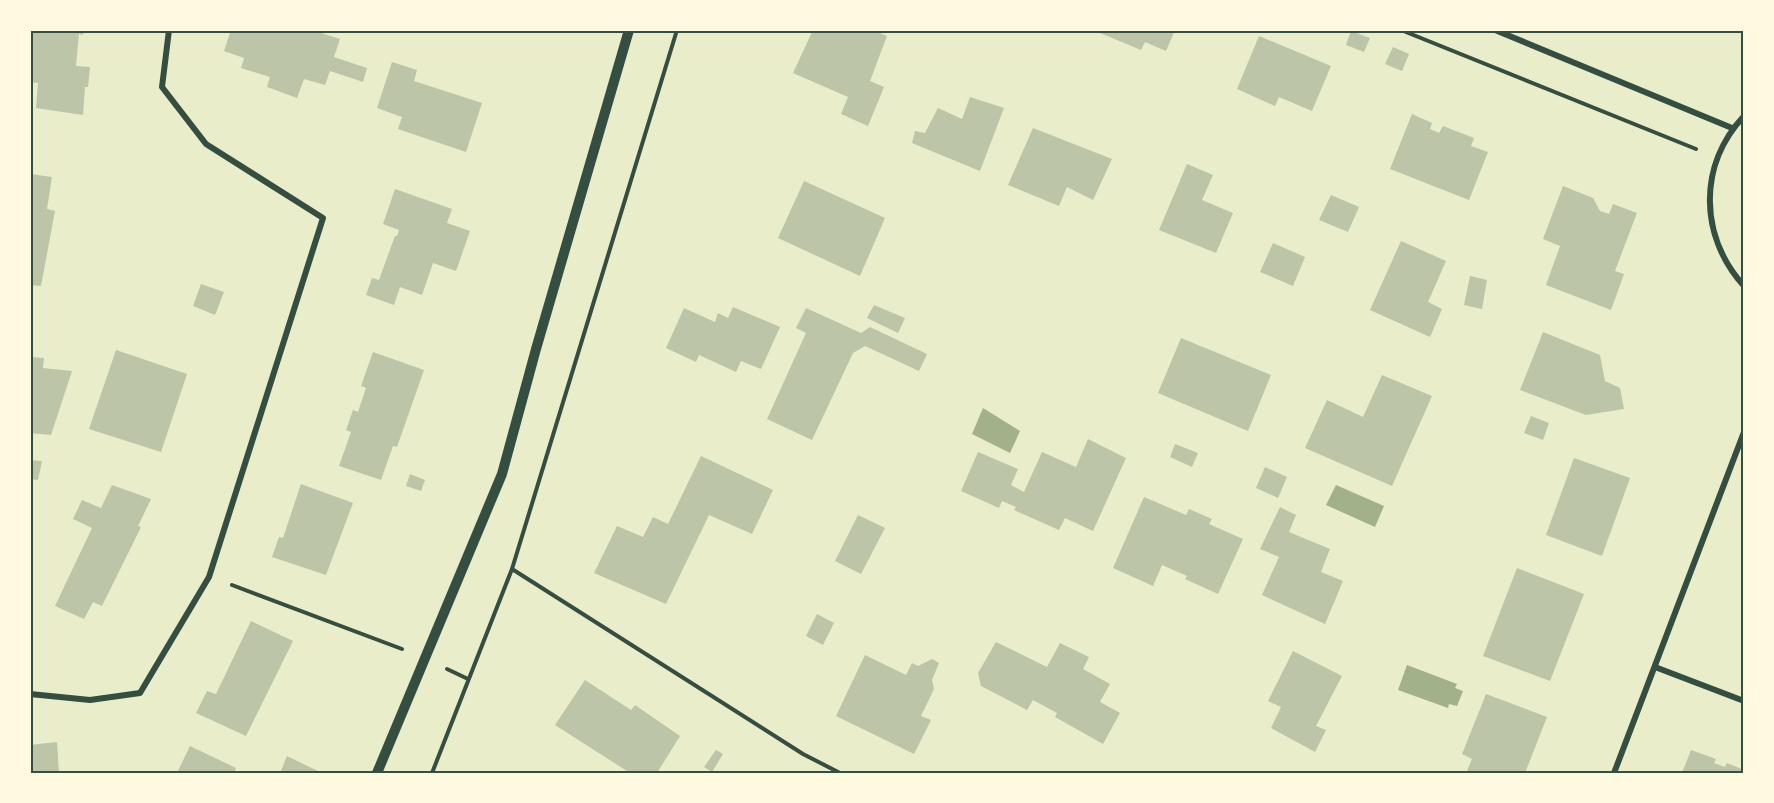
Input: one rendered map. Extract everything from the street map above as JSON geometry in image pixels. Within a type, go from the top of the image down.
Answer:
[{"type":"street","points":[[30,694],[90,700],[140,693],[209,577],[323,218],[206,144],[162,87],[169,30]]},
{"type":"street","points":[[377,773],[502,474],[629,30]]},
{"type":"street","points":[[1495,30],[1732,129]]},
{"type":"street","points":[[1744,116],[1732,129],[1717,157],[1710,184],[1710,211],[1715,238],[1726,263],[1744,286]]},
{"type":"street","points":[[1614,773],[1744,432]]},
{"type":"street","points":[[1654,667],[1744,701]]},
{"type":"path","points":[[432,773],[512,569],[677,30]]},
{"type":"path","points":[[1401,30],[1717,157]]},
{"type":"path","points":[[512,569],[803,754],[840,773]]},
{"type":"path","points":[[209,577],[426,658],[468,679]]},
{"type":"shaded area","points":[[983,408],[1020,431],[1010,453],[972,434]]},
{"type":"shaded area","points":[[1336,485],[1384,506],[1375,527],[1326,505]]},
{"type":"shaded area","points":[[1407,665],[1457,684],[1455,688],[1463,691],[1457,706],[1449,704],[1448,708],[1398,690]]},
{"type":"building","points":[[30,30],[83,30],[83,35],[79,34],[76,66],[90,67],[88,87],[85,87],[83,115],[36,108],[38,83],[30,82]]},
{"type":"building","points":[[231,30],[312,30],[340,39],[334,57],[367,68],[363,82],[330,71],[325,85],[304,79],[297,98],[267,87],[270,77],[241,68],[244,58],[224,51]]},
{"type":"building","points":[[813,30],[873,30],[887,36],[870,81],[884,87],[868,126],[841,114],[848,97],[793,73]]},
{"type":"building","points":[[1093,30],[1175,30],[1166,51],[1145,42],[1141,50]]},
{"type":"building","points":[[1351,31],[1370,38],[1364,52],[1346,45]]},
{"type":"building","points":[[1259,36],[1331,66],[1312,111],[1279,97],[1275,106],[1237,89]]},
{"type":"building","points":[[1393,47],[1409,54],[1402,71],[1385,64]]},
{"type":"building","points":[[392,62],[417,70],[414,81],[482,103],[466,152],[398,129],[402,117],[377,108]]},
{"type":"building","points":[[970,97],[1004,108],[980,171],[912,143],[915,131],[925,133],[938,108],[962,119]]},
{"type":"building","points":[[1412,114],[1432,123],[1430,129],[1439,133],[1443,126],[1474,138],[1471,146],[1488,152],[1469,200],[1390,169]]},
{"type":"building","points":[[1033,128],[1112,159],[1093,200],[1067,187],[1059,206],[1008,185]]},
{"type":"building","points":[[1187,164],[1213,175],[1202,200],[1233,213],[1216,253],[1159,230]]},
{"type":"building","points":[[30,174],[52,177],[47,209],[55,211],[41,286],[30,285]]},
{"type":"building","points":[[804,181],[885,218],[860,276],[778,238]]},
{"type":"building","points":[[1563,186],[1593,198],[1600,211],[1609,214],[1613,204],[1637,213],[1615,271],[1624,274],[1611,310],[1546,285],[1560,246],[1543,239]]},
{"type":"building","points":[[395,189],[452,209],[447,223],[470,231],[456,271],[433,263],[422,295],[400,287],[394,305],[366,295],[372,278],[379,280],[399,230],[383,224]]},
{"type":"building","points":[[1331,195],[1359,207],[1348,232],[1319,220]]},
{"type":"building","points":[[1401,241],[1446,261],[1428,302],[1442,309],[1430,337],[1370,310]]},
{"type":"building","points":[[1273,243],[1305,257],[1293,286],[1260,272]]},
{"type":"building","points":[[1470,276],[1487,280],[1482,309],[1464,305]]},
{"type":"building","points":[[201,284],[224,292],[215,315],[193,306]]},
{"type":"building","points":[[874,305],[905,318],[898,333],[867,318]]},
{"type":"building","points":[[733,307],[780,327],[761,369],[741,361],[736,372],[699,355],[696,362],[666,348],[684,308],[715,322],[718,313],[728,318]]},
{"type":"building","points":[[806,308],[861,333],[870,327],[927,354],[919,371],[865,346],[853,353],[812,440],[767,419],[806,333],[796,328]]},
{"type":"building","points":[[1543,332],[1600,355],[1605,381],[1620,388],[1624,409],[1586,415],[1520,390]]},
{"type":"building","points":[[1181,338],[1271,375],[1248,431],[1158,393]]},
{"type":"building","points":[[116,350],[187,374],[161,452],[89,429]]},
{"type":"building","points":[[373,352],[424,370],[397,447],[393,446],[381,480],[339,466],[351,432],[346,430],[353,410],[358,412],[366,388],[361,386]]},
{"type":"building","points":[[30,357],[44,358],[43,368],[72,371],[51,435],[30,433]]},
{"type":"building","points":[[1382,375],[1432,396],[1392,486],[1305,448],[1327,400],[1363,417]]},
{"type":"building","points":[[1531,416],[1549,423],[1543,440],[1524,433]]},
{"type":"building","points":[[1088,439],[1126,458],[1093,531],[1065,518],[1059,530],[1014,510],[1016,507],[1002,501],[999,508],[961,491],[978,452],[1018,469],[1011,485],[1024,492],[1042,452],[1076,467]]},
{"type":"building","points":[[1175,444],[1198,453],[1192,467],[1170,457]]},
{"type":"building","points":[[701,456],[773,490],[752,534],[709,515],[666,604],[594,573],[617,526],[643,537],[653,517],[668,524]]},
{"type":"building","points":[[1574,458],[1630,478],[1602,556],[1546,535]]},
{"type":"building","points":[[30,460],[42,461],[38,480],[30,479]]},
{"type":"building","points":[[1265,467],[1287,477],[1278,498],[1256,488]]},
{"type":"building","points":[[410,474],[425,480],[421,491],[406,486]]},
{"type":"building","points":[[301,484],[353,503],[326,575],[272,557],[279,537],[283,538]]},
{"type":"building","points":[[112,485],[151,499],[138,526],[141,527],[102,606],[93,602],[84,619],[55,606],[92,528],[73,519],[82,500],[101,508]]},
{"type":"building","points":[[1144,497],[1186,515],[1189,509],[1212,519],[1209,524],[1243,539],[1218,594],[1185,579],[1187,576],[1162,565],[1153,586],[1113,568]]},
{"type":"building","points":[[1280,507],[1296,515],[1289,532],[1330,549],[1321,572],[1343,581],[1325,624],[1262,595],[1279,557],[1260,549]]},
{"type":"building","points":[[858,515],[885,528],[861,574],[835,561]]},
{"type":"building","points":[[1517,568],[1584,594],[1550,681],[1483,656]]},
{"type":"building","points":[[817,614],[834,623],[823,645],[806,636]]},
{"type":"building","points":[[251,621],[293,641],[246,736],[196,713],[207,691],[216,694]]},
{"type":"building","points":[[996,642],[1047,667],[1060,643],[1089,657],[1083,669],[1110,684],[1100,702],[1120,713],[1103,744],[1055,717],[1057,713],[1033,700],[1027,710],[981,686],[978,673]]},
{"type":"building","points":[[1293,651],[1342,676],[1316,726],[1326,730],[1315,752],[1271,728],[1281,707],[1268,701]]},
{"type":"building","points":[[865,655],[906,675],[912,663],[918,666],[932,659],[939,663],[932,680],[934,689],[921,716],[931,720],[914,754],[836,716]]},
{"type":"building","points":[[585,680],[631,710],[635,705],[680,736],[657,773],[630,773],[555,725]]},
{"type":"building","points":[[1486,694],[1547,717],[1525,773],[1466,773],[1472,759],[1462,754]]},
{"type":"building","points":[[57,742],[59,773],[30,773],[30,745]]},
{"type":"building","points":[[190,746],[236,768],[234,773],[177,773]]},
{"type":"building","points":[[716,750],[723,754],[712,772],[704,767]]},
{"type":"building","points":[[1691,750],[1716,759],[1714,763],[1725,767],[1727,763],[1744,770],[1744,773],[1682,773]]},
{"type":"building","points":[[287,756],[322,773],[280,773]]}]
